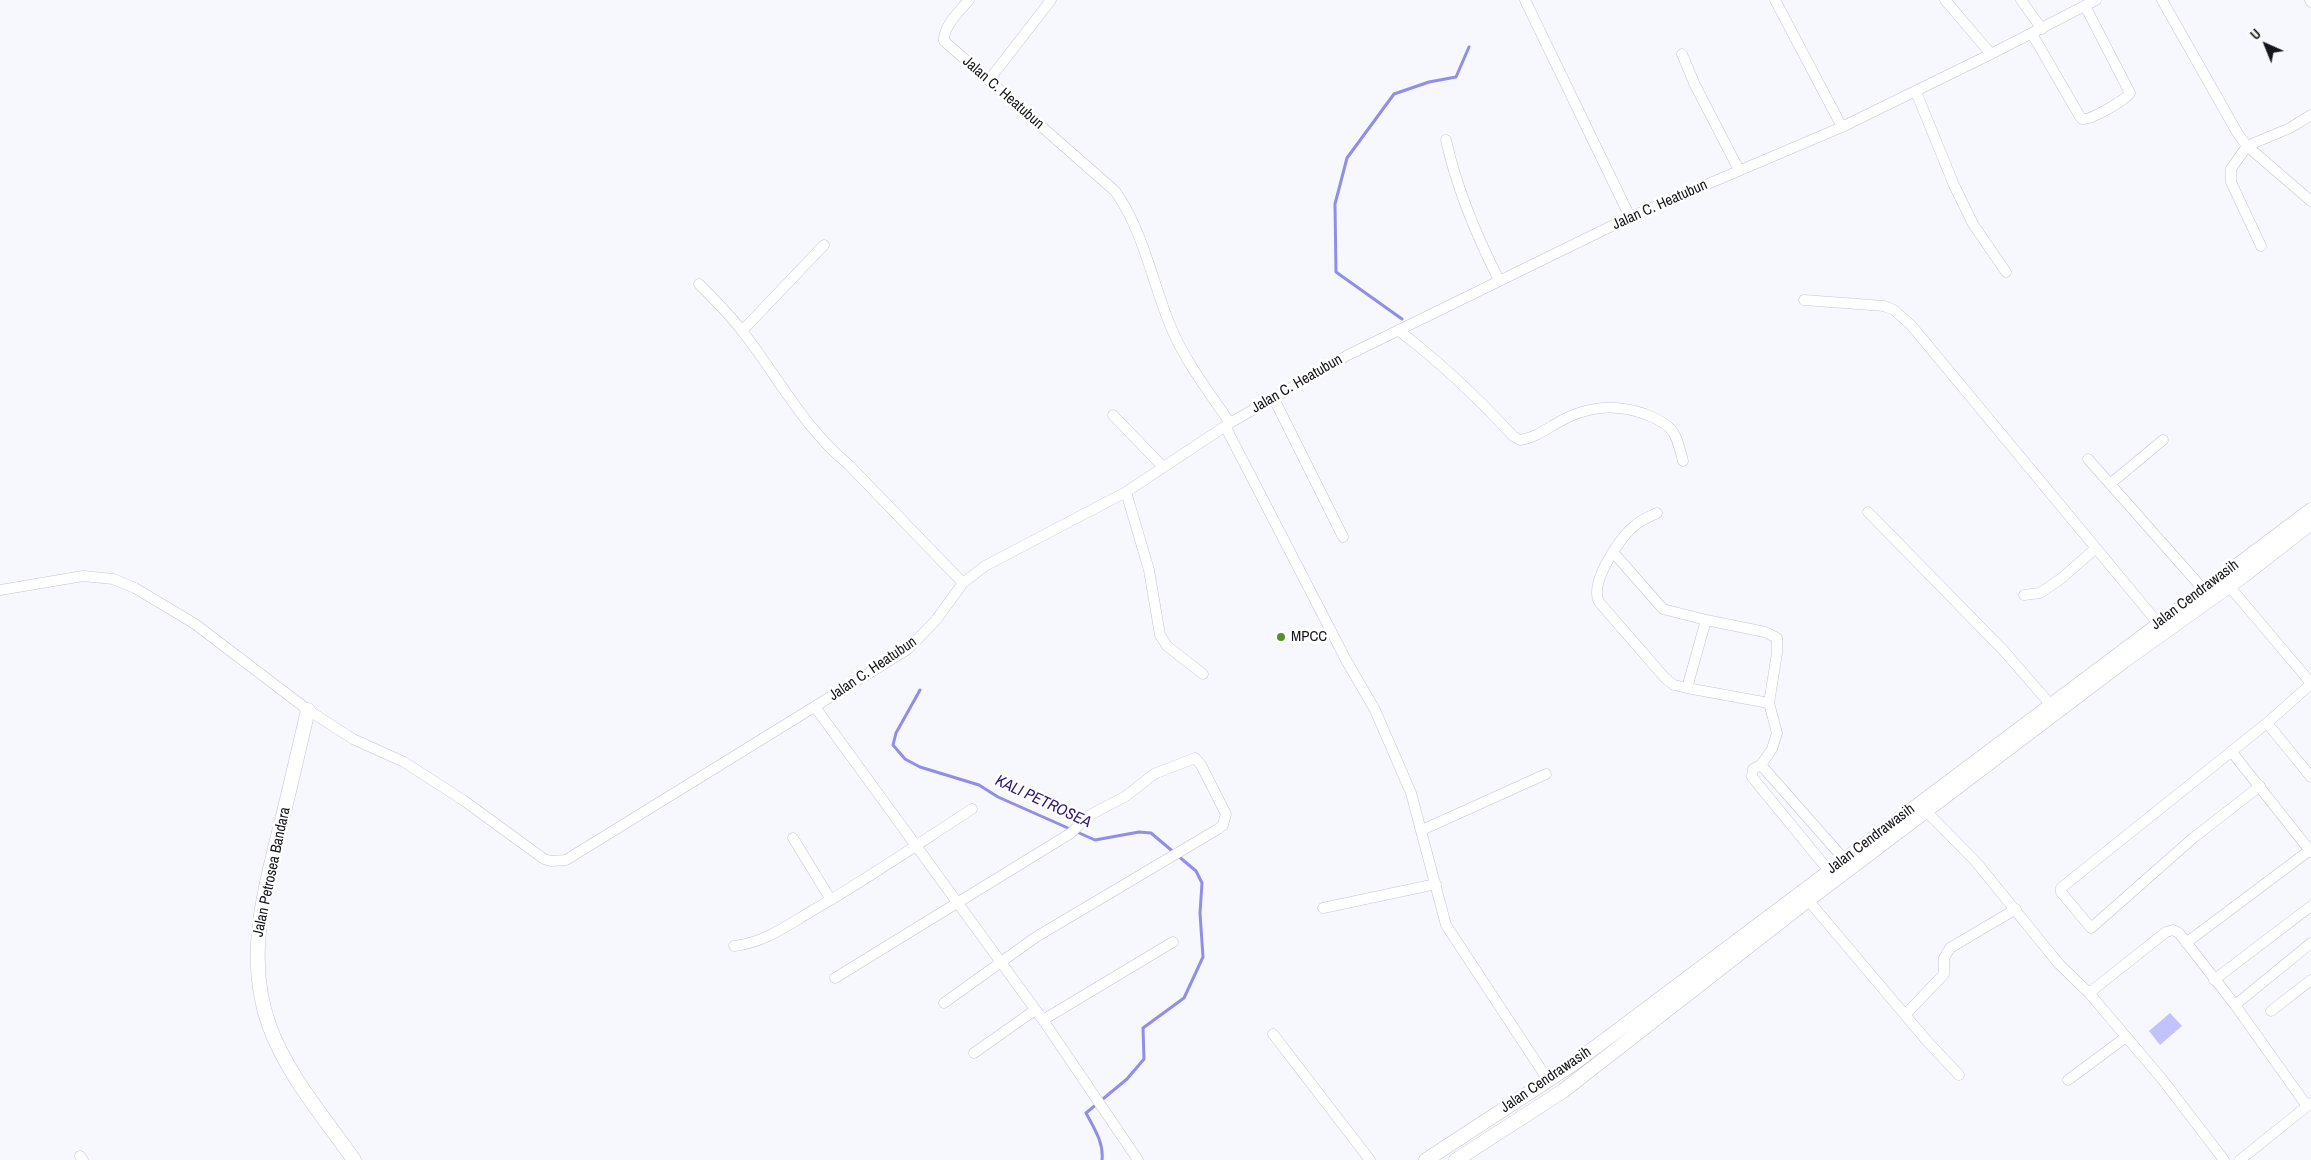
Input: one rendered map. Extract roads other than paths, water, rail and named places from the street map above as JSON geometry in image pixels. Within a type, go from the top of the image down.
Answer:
[{"type":"main road","name":"Jalan Cendrawasih","points":[[1426,1160],[1573,1064],[2203,589],[2311,510]]},
{"type":"main road","name":"Jalan Cendrawasih","points":[[1456,1160],[1563,1091],[1808,900],[1927,812],[2124,661],[2229,586],[2311,523]]},
{"type":"main road","name":"Jalan Petrosea Bandara","points":[[308,710],[259,918],[257,971],[263,1006],[278,1046],[296,1078],[354,1160]]},
{"type":"street","name":"Jalan C. Heatubun","points":[[969,0],[948,27],[944,35],[944,41],[1109,185],[1119,197],[1139,239],[1170,326],[1227,424]]},
{"type":"street","points":[[989,80],[1051,0]]},
{"type":"street","points":[[1525,0],[1630,218]]},
{"type":"street","points":[[1775,0],[1842,127]]},
{"type":"street","points":[[1945,0],[1991,54]]},
{"type":"street","points":[[2021,0],[2079,115],[2082,119],[2090,119],[2126,98],[2130,93],[2085,6]]},
{"type":"street","name":"Jalan C. Heatubun","points":[[0,590],[83,576],[113,579],[135,588],[195,624],[308,710],[353,739],[404,762],[463,800],[544,859],[550,861],[566,860],[908,649],[936,620],[964,583],[986,566],[1012,550],[1072,522],[1126,492],[1227,424],[1272,397],[1348,355],[1499,280],[1630,218],[1842,127],[1916,92],[2096,0]]},
{"type":"street","points":[[2162,0],[2238,134],[2247,146],[2311,201]]},
{"type":"street","points":[[1682,54],[1695,84],[1739,170]]},
{"type":"street","points":[[1916,92],[1954,185],[1973,224],[2006,272]]},
{"type":"street","points":[[2261,246],[2230,176],[2231,169],[2247,146],[2290,128],[2311,115]]},
{"type":"street","points":[[1446,140],[1459,191],[1481,244],[1499,280]]},
{"type":"street","points":[[742,331],[824,245]]},
{"type":"street","points":[[699,284],[742,331],[815,432],[964,583]]},
{"type":"street","points":[[1804,300],[1884,306],[1898,314],[1911,325],[2158,623]]},
{"type":"street","points":[[1398,330],[1438,360],[1481,401],[1513,436],[1520,440],[1534,437],[1560,421],[1600,407],[1617,407],[1632,410],[1665,422],[1677,438],[1683,461]]},
{"type":"street","points":[[1272,397],[1343,537]]},
{"type":"street","points":[[1113,415],[1163,467]]},
{"type":"street","points":[[1227,424],[1346,660],[1374,710],[1411,793],[1446,925],[1548,1080]]},
{"type":"street","points":[[2110,484],[2163,440]]},
{"type":"street","points":[[2088,459],[2203,589]]},
{"type":"street","points":[[1126,492],[1149,570],[1160,635],[1167,646],[1203,674]]},
{"type":"street","points":[[1868,512],[2004,651],[2050,704]]},
{"type":"street","points":[[1657,513],[1633,526],[1613,552],[1597,589],[1597,598],[1665,678],[1674,685],[1769,703]]},
{"type":"street","points":[[2024,595],[2040,593],[2062,578],[2096,548]]},
{"type":"street","points":[[1613,552],[1663,609],[1776,636],[1778,653],[1769,703],[1777,733],[1772,749],[1761,765],[1752,769],[1752,777],[1829,871]]},
{"type":"street","points":[[2229,586],[2311,684],[2267,723],[2062,888],[2064,896],[2088,927],[2091,928],[2134,889],[2260,786]]},
{"type":"street","points":[[1687,688],[1706,620]]},
{"type":"street","points":[[815,706],[918,845],[957,903],[1043,1020],[1138,1160]]},
{"type":"street","points":[[2267,723],[2311,778]]},
{"type":"street","points":[[2186,943],[2310,851],[2231,751]]},
{"type":"street","points":[[835,978],[1071,833],[1088,816],[1130,793],[1160,771],[1195,758],[1201,765],[1226,814],[1223,825],[1181,853],[1036,938],[1000,961],[944,1003]]},
{"type":"street","points":[[1761,765],[1844,860]]},
{"type":"street","points":[[1422,830],[1546,774]]},
{"type":"street","points":[[734,946],[760,941],[831,900],[972,809]]},
{"type":"street","points":[[1927,812],[1976,862],[2059,964],[2089,993],[2162,1079],[2224,1160]]},
{"type":"street","points":[[793,838],[831,900]]},
{"type":"street","points":[[1323,908],[1436,884]]},
{"type":"street","points":[[1808,900],[1959,1075]]},
{"type":"street","points":[[2214,980],[2311,906]]},
{"type":"street","points":[[1906,1015],[1944,974],[1944,958],[1950,948],[2016,909]]},
{"type":"street","points":[[2089,993],[2166,932],[2173,930],[2179,933],[2309,1105],[2240,1160]]},
{"type":"street","points":[[1043,1020],[1173,942]]},
{"type":"street","points":[[2234,1005],[2311,943]]},
{"type":"street","points":[[2271,1011],[2311,980]]},
{"type":"street","points":[[974,1053],[1035,1010]]},
{"type":"street","points":[[1273,1034],[1370,1160]]},
{"type":"street","points":[[2068,1080],[2126,1037]]},
{"type":"waterway","points":[[1402,319],[1336,272],[1335,204],[1347,158],[1394,94],[1429,82],[1456,77],[1469,47]]},
{"type":"waterway","name":"KALI PETROSEA","points":[[920,690],[896,733],[893,745],[905,759],[920,767],[979,785],[998,797],[1095,840],[1139,832],[1151,833],[1196,871],[1202,883],[1200,913],[1203,957],[1184,998],[1143,1028],[1144,1059],[1127,1079],[1086,1113],[1100,1142],[1102,1160]]},
{"type":"place","name":"MPCC","points":[[1281,637]]}]
